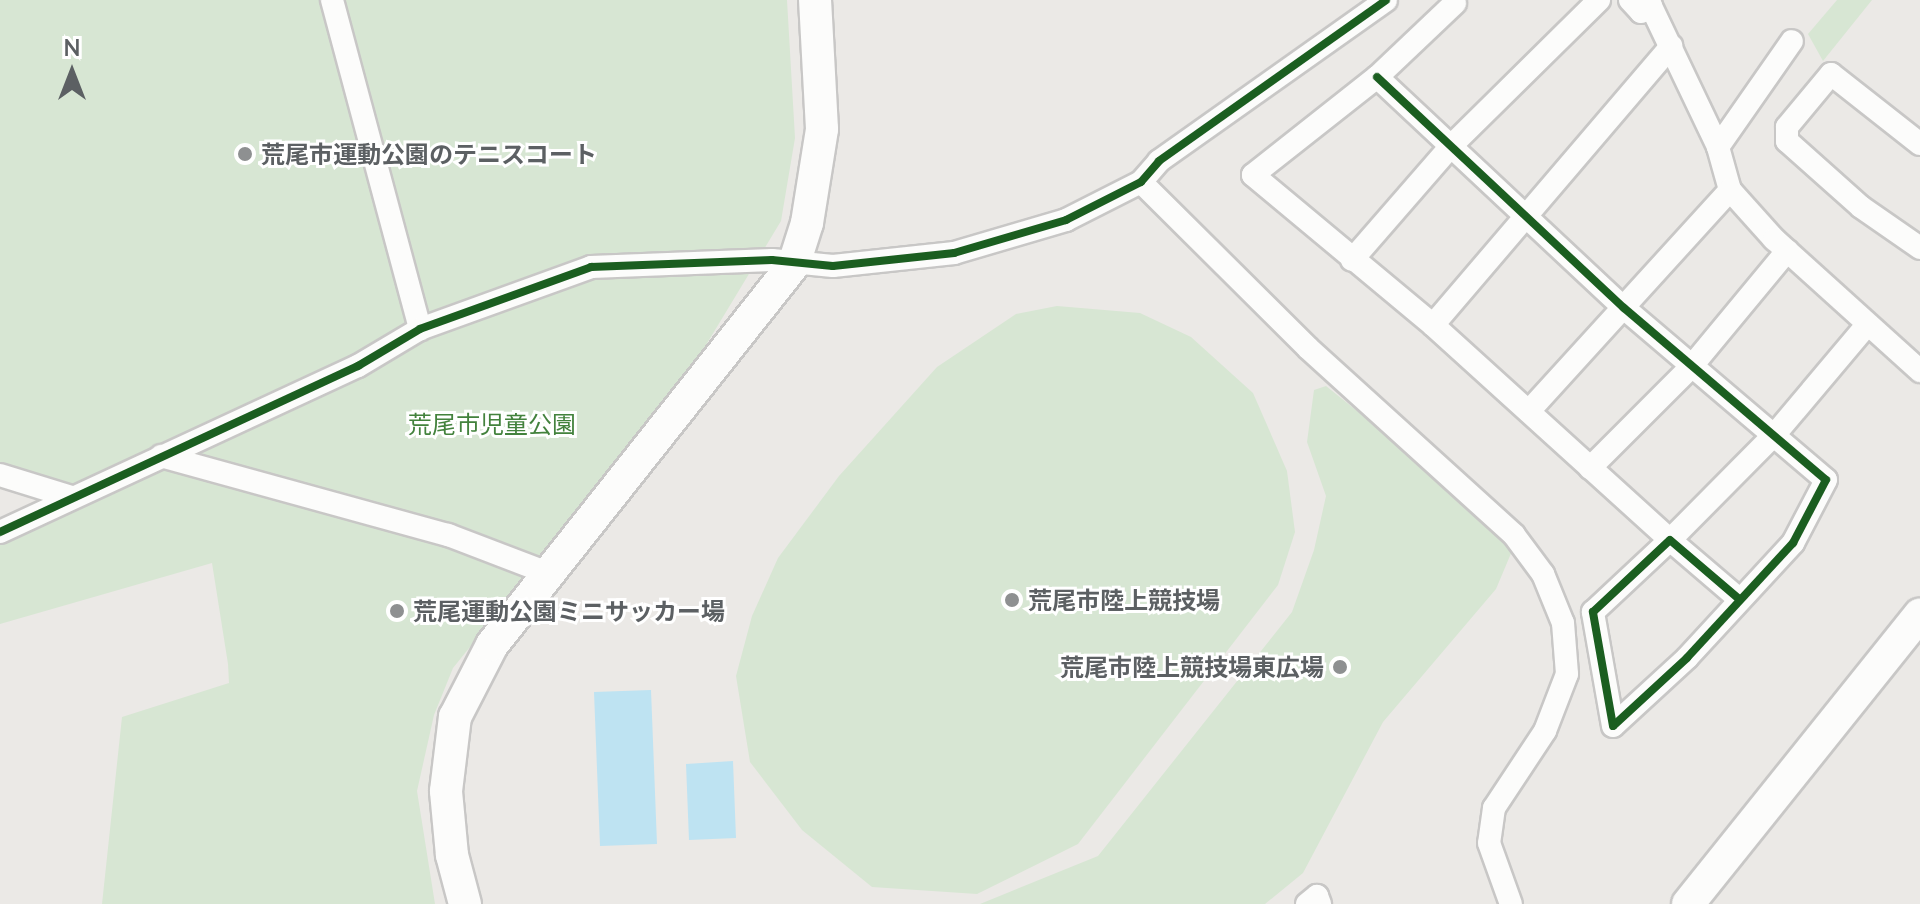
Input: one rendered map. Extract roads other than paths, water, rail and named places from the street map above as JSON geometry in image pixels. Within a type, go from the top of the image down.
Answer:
[{"type":"street","points":[[332,0],[420,329]]},
{"type":"street","points":[[465,904],[452,855],[446,791],[455,717],[492,645],[553,575],[794,264],[807,223],[822,129],[815,0]]},
{"type":"street","points":[[0,532],[358,366],[420,329],[612,263],[833,266],[954,253],[1066,220],[1141,182],[1159,161],[1386,0]]},
{"type":"street","points":[[1352,260],[1451,146],[1599,0]]},
{"type":"street","points":[[1643,2],[1671,46],[1718,147],[1730,190],[1787,251],[1920,371]]},
{"type":"street","points":[[1455,3],[1377,77],[1253,175],[1433,325],[1739,599]]},
{"type":"street","points":[[1718,147],[1792,41]]},
{"type":"street","points":[[1433,325],[1524,214],[1671,46]]},
{"type":"street","points":[[1920,144],[1831,74],[1787,127],[1787,141],[1861,207],[1920,248]]},
{"type":"street","points":[[1377,77],[1624,308],[1691,367],[1776,433],[1826,480],[1793,543],[1613,726],[1593,612],[1776,433],[1867,325]]},
{"type":"street","points":[[1141,182],[1308,348],[1514,535],[1543,574],[1563,623],[1567,674],[1545,731],[1494,808],[1489,843],[1511,904]]},
{"type":"street","points":[[1529,411],[1730,190]]},
{"type":"street","points":[[1590,468],[1691,367],[1787,251]]},
{"type":"street","points":[[161,456],[448,535],[553,575]]},
{"type":"street","points":[[0,475],[71,497]]},
{"type":"street","points":[[1688,904],[1916,626]]},
{"type":"street","points":[[1307,904],[1317,896],[1320,904]]},
{"type":"water","points":[[651,690],[657,844],[600,846],[594,692]]},
{"type":"water","points":[[733,761],[736,838],[689,840],[686,764]]},
{"type":"place","name":"荒尾市運動公園のテニスコート","points":[[245,154]]},
{"type":"place","name":"荒尾市陸上競技場","points":[[1012,600]]},
{"type":"place","name":"荒尾運動公園ミニサッカー場","points":[[397,611]]},
{"type":"place","name":"荒尾市陸上競技場東広場","points":[[1340,667]]},
{"type":"park label","name":"荒尾市児童公園","points":[[492,424]]}]
